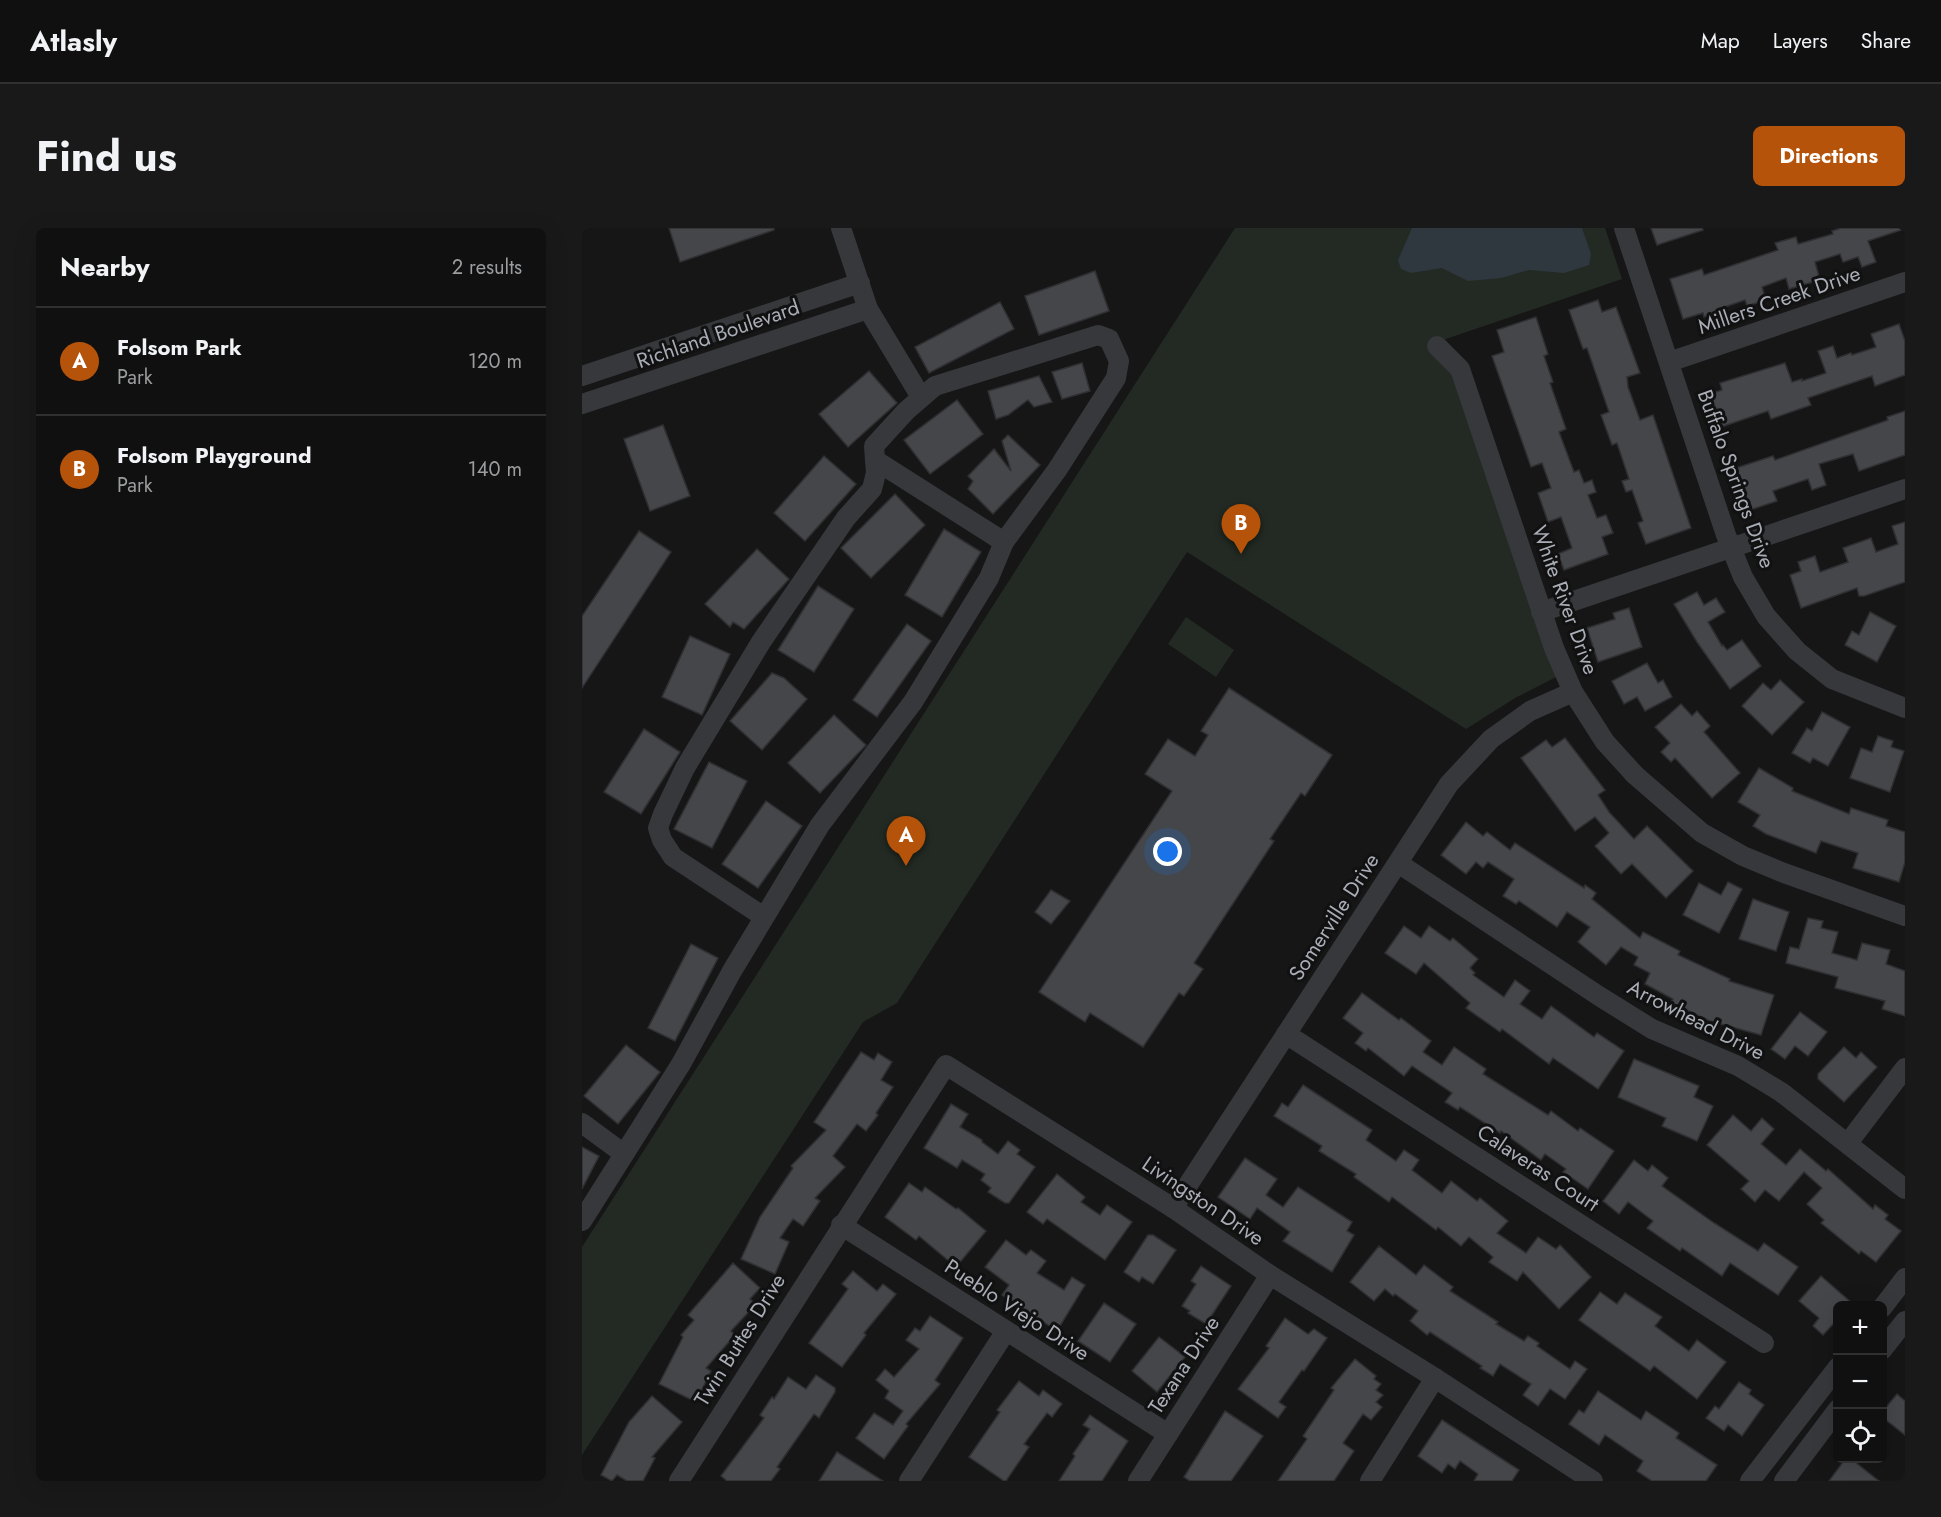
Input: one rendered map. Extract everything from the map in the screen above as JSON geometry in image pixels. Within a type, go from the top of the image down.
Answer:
[{"type":"street","points":[[841,228],[868,309],[921,398]]},
{"type":"street","name":"Buffalo Springs Drive","points":[[1624,228],[1743,577],[1766,616],[1797,651],[1832,679],[1905,708]]},
{"type":"street","name":"Millers Creek Drive","points":[[1669,362],[1905,282]]},
{"type":"street","name":"Richland Boulevard","points":[[582,376],[860,283]]},
{"type":"street","name":"Richland Boulevard","points":[[582,404],[868,309]]},
{"type":"street","points":[[582,1221],[681,1064],[764,917],[820,825],[913,702],[989,578],[1004,542],[1057,470],[1116,378],[1119,361],[1117,351],[1109,339],[1098,335],[935,386],[906,411],[874,446],[876,473],[872,489],[846,518],[761,642],[685,768],[658,828],[662,840],[673,857],[764,917]]},
{"type":"street","name":"White River Drive","points":[[1437,346],[1460,369],[1554,648],[1573,692],[1605,742],[1635,775],[1702,833],[1753,860],[1905,916]]},
{"type":"street","points":[[875,460],[1004,542]]},
{"type":"street","points":[[1541,612],[1905,489]]},
{"type":"street","name":"Somerville Drive","points":[[1173,1208],[1449,784],[1491,739],[1530,711],[1573,692]]},
{"type":"street","name":"Arrowhead Drive","points":[[1398,864],[1652,1029],[1738,1066],[1781,1092],[1905,1189]]},
{"type":"street","name":"Calaveras Court","points":[[1286,1034],[1764,1343]]},
{"type":"street","name":"Livingston Drive","points":[[842,1225],[946,1065],[1173,1208],[1270,1275],[1436,1378],[1593,1481]]},
{"type":"street","points":[[1848,1143],[1905,1068]]},
{"type":"street","points":[[582,1123],[624,1154]]},
{"type":"street","name":"Pueblo Viejo Drive","points":[[842,1225],[1168,1434]]},
{"type":"street","name":"Twin Buttes Drive","points":[[679,1481],[842,1225]]},
{"type":"street","name":"Texana Drive","points":[[1138,1481],[1270,1275]]},
{"type":"street","points":[[1887,1301],[1905,1278]]},
{"type":"street","points":[[1887,1344],[1905,1321]]},
{"type":"street","points":[[909,1481],[1006,1331]]},
{"type":"street","points":[[1750,1481],[1833,1373]]},
{"type":"street","points":[[1370,1481],[1436,1378]]},
{"type":"street","points":[[1784,1481],[1833,1416]]},
{"type":"shaded area","points":[[1235,228],[1605,228],[1622,279],[1440,341],[1560,675],[1515,698],[1466,729],[1187,552],[897,1003],[863,1022],[582,1455],[582,1247]]},
{"type":"shaded area","points":[[1412,228],[1582,228],[1591,254],[1589,265],[1564,273],[1529,270],[1501,278],[1468,281],[1442,268],[1411,273],[1401,269],[1398,260]]},
{"type":"shaded area","points":[[1186,617],[1234,650],[1216,677],[1168,644]]},
{"type":"building","points":[[669,228],[774,228],[774,230],[680,262]]},
{"type":"building","points":[[1651,228],[1702,228],[1703,230],[1657,245]]},
{"type":"building","points":[[1841,228],[1900,228],[1901,230],[1868,241],[1876,262],[1862,267],[1858,257],[1843,262],[1840,254],[1815,262],[1820,280],[1789,289],[1786,278],[1762,287],[1766,300],[1747,306],[1745,300],[1716,310],[1717,313],[1704,317],[1703,313],[1683,319],[1670,279],[1702,269],[1704,275],[1778,250],[1775,243],[1796,237],[1798,244],[1833,234],[1832,231]]},
{"type":"building","points":[[1095,271],[1109,311],[1039,335],[1025,296]]},
{"type":"building","points":[[1598,300],[1602,312],[1616,307],[1640,373],[1627,377],[1628,387],[1640,420],[1653,415],[1691,528],[1646,544],[1638,523],[1643,521],[1632,490],[1626,492],[1622,481],[1629,479],[1617,443],[1612,445],[1601,415],[1609,412],[1587,348],[1583,349],[1569,310]]},
{"type":"building","points":[[1000,302],[1014,329],[929,373],[915,347]]},
{"type":"building","points":[[1536,317],[1548,354],[1544,356],[1553,382],[1550,383],[1566,429],[1559,432],[1574,472],[1579,470],[1584,483],[1592,480],[1596,492],[1588,495],[1597,518],[1606,515],[1613,533],[1602,537],[1608,554],[1564,570],[1558,554],[1572,548],[1561,517],[1548,522],[1538,493],[1551,488],[1542,463],[1531,467],[1492,356],[1504,352],[1497,330]]},
{"type":"building","points":[[1899,324],[1905,341],[1905,375],[1875,386],[1872,376],[1808,398],[1811,405],[1771,419],[1768,411],[1718,428],[1707,395],[1722,390],[1720,383],[1785,363],[1792,382],[1802,379],[1802,381],[1826,373],[1818,351],[1833,346],[1837,358],[1876,347],[1871,334]]},
{"type":"building","points":[[1082,363],[1090,391],[1062,399],[1052,372]]},
{"type":"building","points":[[869,371],[897,403],[848,447],[819,414]]},
{"type":"building","points":[[1039,376],[1052,402],[1034,407],[1028,400],[1008,415],[996,419],[988,391]]},
{"type":"building","points":[[957,400],[983,434],[930,474],[904,440]]},
{"type":"building","points":[[1905,411],[1905,455],[1859,471],[1853,454],[1819,464],[1826,485],[1812,490],[1808,479],[1773,491],[1777,501],[1747,511],[1733,469],[1773,456],[1775,460],[1888,420],[1887,417]]},
{"type":"building","points":[[663,425],[690,496],[650,511],[624,439]]},
{"type":"building","points":[[1008,435],[1040,465],[993,514],[968,489],[973,481],[968,476],[994,449],[1011,471],[1002,441]]},
{"type":"building","points":[[824,456],[856,484],[805,541],[774,513]]},
{"type":"building","points":[[895,494],[925,525],[871,578],[841,548]]},
{"type":"building","points":[[1905,522],[1905,582],[1864,596],[1859,596],[1857,588],[1801,608],[1790,575],[1801,571],[1798,562],[1815,556],[1820,572],[1848,562],[1843,548],[1871,538],[1876,552],[1898,544],[1892,526]]},
{"type":"building","points":[[944,529],[981,552],[942,617],[905,595]]},
{"type":"building","points":[[639,531],[671,552],[582,688],[582,616]]},
{"type":"building","points":[[757,549],[789,579],[744,629],[733,622],[730,627],[705,604]]},
{"type":"building","points":[[818,586],[854,609],[814,672],[778,650]]},
{"type":"building","points":[[1697,592],[1704,605],[1716,598],[1725,612],[1708,622],[1722,646],[1727,650],[1742,640],[1761,666],[1730,689],[1674,604]]},
{"type":"building","points":[[1629,608],[1642,647],[1598,662],[1587,628],[1615,619],[1613,613]]},
{"type":"building","points":[[1870,612],[1896,626],[1877,662],[1845,645],[1852,631],[1859,635]]},
{"type":"building","points":[[907,624],[931,641],[877,717],[853,700]]},
{"type":"building","points":[[690,636],[730,654],[702,715],[662,697]]},
{"type":"building","points":[[1647,663],[1658,683],[1663,680],[1672,697],[1645,711],[1637,697],[1624,704],[1612,681]]},
{"type":"building","points":[[772,673],[784,678],[807,699],[762,750],[730,721]]},
{"type":"building","points":[[1780,680],[1804,702],[1772,735],[1742,706],[1763,683],[1771,690]]},
{"type":"building","points":[[1229,688],[1332,755],[1305,796],[1301,793],[1270,839],[1274,841],[1194,963],[1203,969],[1184,996],[1179,993],[1143,1047],[1090,1013],[1085,1022],[1039,992],[1172,791],[1145,774],[1168,739],[1195,756],[1208,735],[1201,731]]},
{"type":"building","points":[[1681,704],[1692,716],[1697,711],[1710,726],[1704,732],[1740,773],[1712,798],[1675,758],[1671,762],[1661,752],[1670,743],[1655,727]]},
{"type":"building","points":[[1822,712],[1850,727],[1828,766],[1813,758],[1810,763],[1792,753],[1807,728],[1812,731]]},
{"type":"building","points":[[834,715],[866,745],[820,793],[788,763]]},
{"type":"building","points":[[644,729],[680,752],[641,814],[604,792]]},
{"type":"building","points":[[1878,736],[1893,741],[1891,747],[1904,751],[1890,792],[1850,778],[1861,748],[1872,752]]},
{"type":"building","points":[[1565,738],[1605,790],[1598,795],[1609,812],[1634,839],[1647,826],[1693,871],[1666,898],[1632,864],[1621,874],[1595,846],[1609,833],[1595,817],[1575,831],[1521,758],[1546,740],[1552,747]]},
{"type":"building","points":[[709,762],[747,781],[712,848],[674,829]]},
{"type":"building","points":[[1759,768],[1793,788],[1792,791],[1849,814],[1851,808],[1888,820],[1886,826],[1905,832],[1905,862],[1899,882],[1853,868],[1858,853],[1821,841],[1816,853],[1766,834],[1753,826],[1760,815],[1738,802]]},
{"type":"building","points":[[766,801],[802,826],[758,888],[722,864]]},
{"type":"building","points":[[1466,822],[1483,836],[1487,832],[1510,850],[1515,843],[1584,888],[1585,885],[1596,893],[1592,899],[1640,938],[1643,932],[1680,951],[1678,955],[1730,979],[1729,981],[1774,995],[1761,1035],[1710,1021],[1671,1003],[1673,999],[1645,984],[1650,973],[1634,965],[1638,957],[1621,947],[1606,965],[1578,942],[1590,927],[1567,912],[1557,927],[1519,901],[1516,904],[1503,896],[1514,879],[1488,862],[1483,868],[1476,862],[1466,874],[1441,855]]},
{"type":"building","points":[[1728,882],[1742,889],[1719,933],[1683,915],[1699,883],[1721,895]]},
{"type":"building","points":[[1051,890],[1070,901],[1051,924],[1035,912]]},
{"type":"building","points":[[1753,899],[1789,912],[1776,951],[1739,939]]},
{"type":"building","points":[[1808,918],[1823,921],[1821,928],[1838,932],[1832,953],[1857,960],[1862,943],[1890,950],[1886,964],[1905,971],[1905,1016],[1882,1009],[1885,1001],[1835,988],[1838,977],[1786,963],[1790,947],[1799,949]]},
{"type":"building","points":[[1404,926],[1421,938],[1429,926],[1450,941],[1453,938],[1478,959],[1470,968],[1475,973],[1473,975],[1504,997],[1515,980],[1530,991],[1520,1004],[1542,1019],[1551,1006],[1594,1037],[1597,1033],[1624,1051],[1598,1089],[1553,1058],[1549,1064],[1502,1029],[1500,1032],[1466,1008],[1470,1003],[1424,963],[1416,974],[1385,953]]},
{"type":"building","points":[[691,944],[718,958],[675,1041],[648,1028]]},
{"type":"building","points":[[1362,993],[1431,1041],[1423,1052],[1442,1065],[1454,1047],[1486,1069],[1483,1074],[1548,1115],[1551,1111],[1578,1131],[1580,1128],[1614,1151],[1588,1189],[1563,1172],[1566,1169],[1545,1154],[1541,1160],[1501,1131],[1500,1133],[1460,1107],[1458,1110],[1445,1102],[1452,1093],[1412,1066],[1404,1076],[1368,1048],[1366,1051],[1355,1043],[1363,1033],[1343,1018]]},
{"type":"building","points":[[1800,1012],[1827,1032],[1808,1056],[1795,1046],[1785,1059],[1771,1049]]},
{"type":"building","points":[[626,1045],[660,1072],[618,1124],[584,1096]]},
{"type":"building","points":[[1844,1047],[1856,1058],[1861,1052],[1877,1067],[1844,1102],[1818,1079],[1818,1074]]},
{"type":"building","points":[[861,1052],[874,1060],[878,1053],[892,1062],[881,1080],[893,1087],[876,1113],[878,1115],[866,1131],[857,1124],[833,1156],[845,1167],[815,1198],[820,1201],[803,1226],[793,1219],[780,1238],[789,1242],[775,1274],[741,1259],[760,1217],[793,1168],[791,1166],[826,1130],[814,1122]]},
{"type":"building","points":[[1634,1059],[1699,1086],[1694,1097],[1713,1106],[1697,1141],[1662,1126],[1666,1118],[1618,1097]]},
{"type":"building","points":[[1303,1085],[1372,1130],[1366,1140],[1396,1161],[1404,1150],[1419,1160],[1412,1170],[1442,1193],[1451,1181],[1477,1201],[1480,1198],[1508,1221],[1497,1233],[1526,1253],[1538,1237],[1556,1249],[1560,1245],[1591,1277],[1559,1309],[1523,1272],[1517,1281],[1489,1262],[1493,1257],[1469,1237],[1461,1246],[1438,1227],[1436,1230],[1392,1197],[1389,1202],[1354,1177],[1356,1174],[1319,1151],[1322,1146],[1274,1116],[1282,1103],[1288,1107]]},
{"type":"building","points":[[951,1104],[968,1114],[960,1127],[982,1140],[998,1154],[1008,1141],[1020,1150],[1017,1154],[1035,1167],[1009,1203],[1005,1203],[988,1192],[991,1188],[981,1180],[985,1174],[962,1160],[957,1168],[924,1148]]},
{"type":"building","points":[[1733,1115],[1751,1131],[1762,1118],[1774,1129],[1761,1144],[1786,1165],[1800,1149],[1826,1171],[1828,1169],[1873,1209],[1875,1205],[1888,1215],[1885,1219],[1901,1231],[1876,1262],[1861,1251],[1859,1254],[1821,1223],[1824,1220],[1807,1204],[1822,1188],[1804,1172],[1779,1201],[1765,1190],[1755,1202],[1741,1189],[1749,1181],[1707,1145]]},
{"type":"building","points":[[582,1147],[599,1156],[582,1189]]},
{"type":"building","points":[[1245,1158],[1277,1179],[1266,1195],[1283,1207],[1298,1187],[1352,1222],[1347,1231],[1354,1235],[1332,1272],[1283,1241],[1290,1232],[1257,1208],[1250,1219],[1218,1197]]},
{"type":"building","points":[[1634,1160],[1648,1171],[1652,1165],[1668,1178],[1662,1186],[1714,1223],[1758,1251],[1764,1243],[1798,1267],[1778,1295],[1730,1263],[1722,1276],[1682,1248],[1680,1251],[1647,1228],[1653,1221],[1628,1202],[1619,1214],[1603,1201]]},
{"type":"building","points":[[1057,1174],[1085,1197],[1081,1202],[1100,1215],[1107,1205],[1132,1222],[1105,1260],[1047,1219],[1043,1224],[1027,1212]]},
{"type":"building","points":[[909,1183],[922,1192],[925,1187],[956,1209],[958,1208],[986,1231],[956,1267],[919,1236],[916,1240],[885,1217]]},
{"type":"building","points":[[1148,1235],[1153,1235],[1176,1250],[1153,1284],[1142,1277],[1139,1282],[1124,1272]]},
{"type":"building","points":[[1006,1240],[1026,1255],[1031,1250],[1046,1261],[1037,1273],[1064,1290],[1072,1277],[1085,1285],[1057,1331],[1002,1295],[1009,1285],[985,1267]]},
{"type":"building","points":[[1379,1246],[1416,1275],[1424,1265],[1453,1287],[1450,1291],[1498,1322],[1496,1324],[1524,1341],[1528,1336],[1539,1343],[1537,1346],[1570,1369],[1575,1361],[1587,1369],[1565,1399],[1550,1389],[1538,1406],[1523,1395],[1531,1384],[1500,1364],[1493,1376],[1480,1368],[1482,1366],[1430,1332],[1427,1335],[1410,1321],[1418,1311],[1395,1294],[1393,1296],[1385,1289],[1374,1301],[1350,1282]]},
{"type":"building","points":[[733,1263],[760,1288],[750,1299],[756,1304],[731,1331],[735,1335],[706,1368],[711,1371],[696,1402],[659,1384],[683,1337],[681,1335],[694,1320],[688,1315]]},
{"type":"building","points":[[1201,1266],[1231,1286],[1206,1324],[1188,1313],[1190,1311],[1182,1306],[1196,1284],[1191,1281]]},
{"type":"building","points":[[853,1271],[877,1291],[883,1284],[896,1294],[864,1333],[866,1335],[842,1367],[809,1343],[848,1289],[842,1284]]},
{"type":"building","points":[[1821,1276],[1849,1301],[1833,1301],[1833,1324],[1823,1335],[1813,1326],[1819,1318],[1799,1301]]},
{"type":"building","points":[[1600,1292],[1617,1304],[1625,1293],[1662,1317],[1655,1326],[1689,1351],[1697,1340],[1726,1362],[1697,1399],[1654,1366],[1650,1371],[1579,1320]]},
{"type":"building","points":[[1104,1303],[1136,1324],[1110,1362],[1078,1341]]},
{"type":"building","points":[[930,1316],[963,1338],[935,1380],[940,1384],[906,1424],[908,1426],[884,1459],[856,1438],[874,1413],[893,1425],[903,1411],[885,1398],[889,1391],[876,1380],[885,1369],[894,1377],[919,1349],[906,1340],[915,1328],[920,1331]]},
{"type":"building","points":[[1285,1318],[1308,1334],[1314,1329],[1327,1338],[1279,1402],[1286,1407],[1278,1418],[1238,1389],[1269,1348],[1266,1346]]},
{"type":"building","points":[[1159,1337],[1185,1357],[1157,1392],[1132,1371]]},
{"type":"building","points":[[1355,1359],[1376,1376],[1374,1379],[1381,1384],[1376,1390],[1383,1395],[1376,1402],[1382,1407],[1371,1420],[1363,1414],[1343,1443],[1354,1451],[1334,1481],[1278,1481],[1307,1439],[1303,1436],[1334,1390],[1331,1388]]},
{"type":"building","points":[[816,1375],[835,1388],[835,1392],[819,1418],[814,1414],[777,1467],[780,1469],[771,1481],[727,1481],[721,1476],[764,1418],[760,1415],[788,1377],[806,1389]]},
{"type":"building","points":[[1019,1381],[1039,1396],[1043,1390],[1062,1404],[1052,1417],[1047,1413],[1024,1444],[1029,1447],[1004,1481],[969,1457],[1000,1412],[997,1410]]},
{"type":"building","points":[[1739,1382],[1751,1390],[1749,1394],[1764,1405],[1742,1436],[1728,1425],[1724,1431],[1706,1418],[1715,1406],[1719,1409]]},
{"type":"building","points":[[1598,1391],[1641,1420],[1646,1411],[1679,1433],[1676,1438],[1717,1465],[1706,1481],[1652,1481],[1637,1471],[1643,1461],[1605,1435],[1599,1445],[1569,1424],[1579,1410],[1584,1413]]},
{"type":"building","points":[[1897,1394],[1905,1401],[1905,1435],[1887,1421],[1887,1406]]},
{"type":"building","points":[[652,1396],[682,1422],[652,1457],[655,1458],[643,1481],[627,1481],[617,1475],[612,1481],[601,1475],[629,1422]]},
{"type":"building","points":[[1225,1411],[1263,1436],[1231,1481],[1190,1481],[1184,1477]]},
{"type":"building","points":[[1090,1415],[1128,1441],[1102,1481],[1059,1481],[1075,1456],[1073,1454],[1090,1429],[1083,1425]]},
{"type":"building","points":[[1442,1420],[1519,1470],[1512,1481],[1474,1481],[1478,1474],[1460,1461],[1455,1469],[1448,1464],[1442,1473],[1418,1456]]},
{"type":"building","points":[[837,1452],[883,1481],[819,1481]]},
{"type":"building","points":[[1842,1463],[1856,1463],[1879,1481],[1829,1481]]},
{"type":"place","name":"Folsom Playground","points":[[1241,554]]},
{"type":"place","name":"Folsom Park","points":[[906,866]]}]
